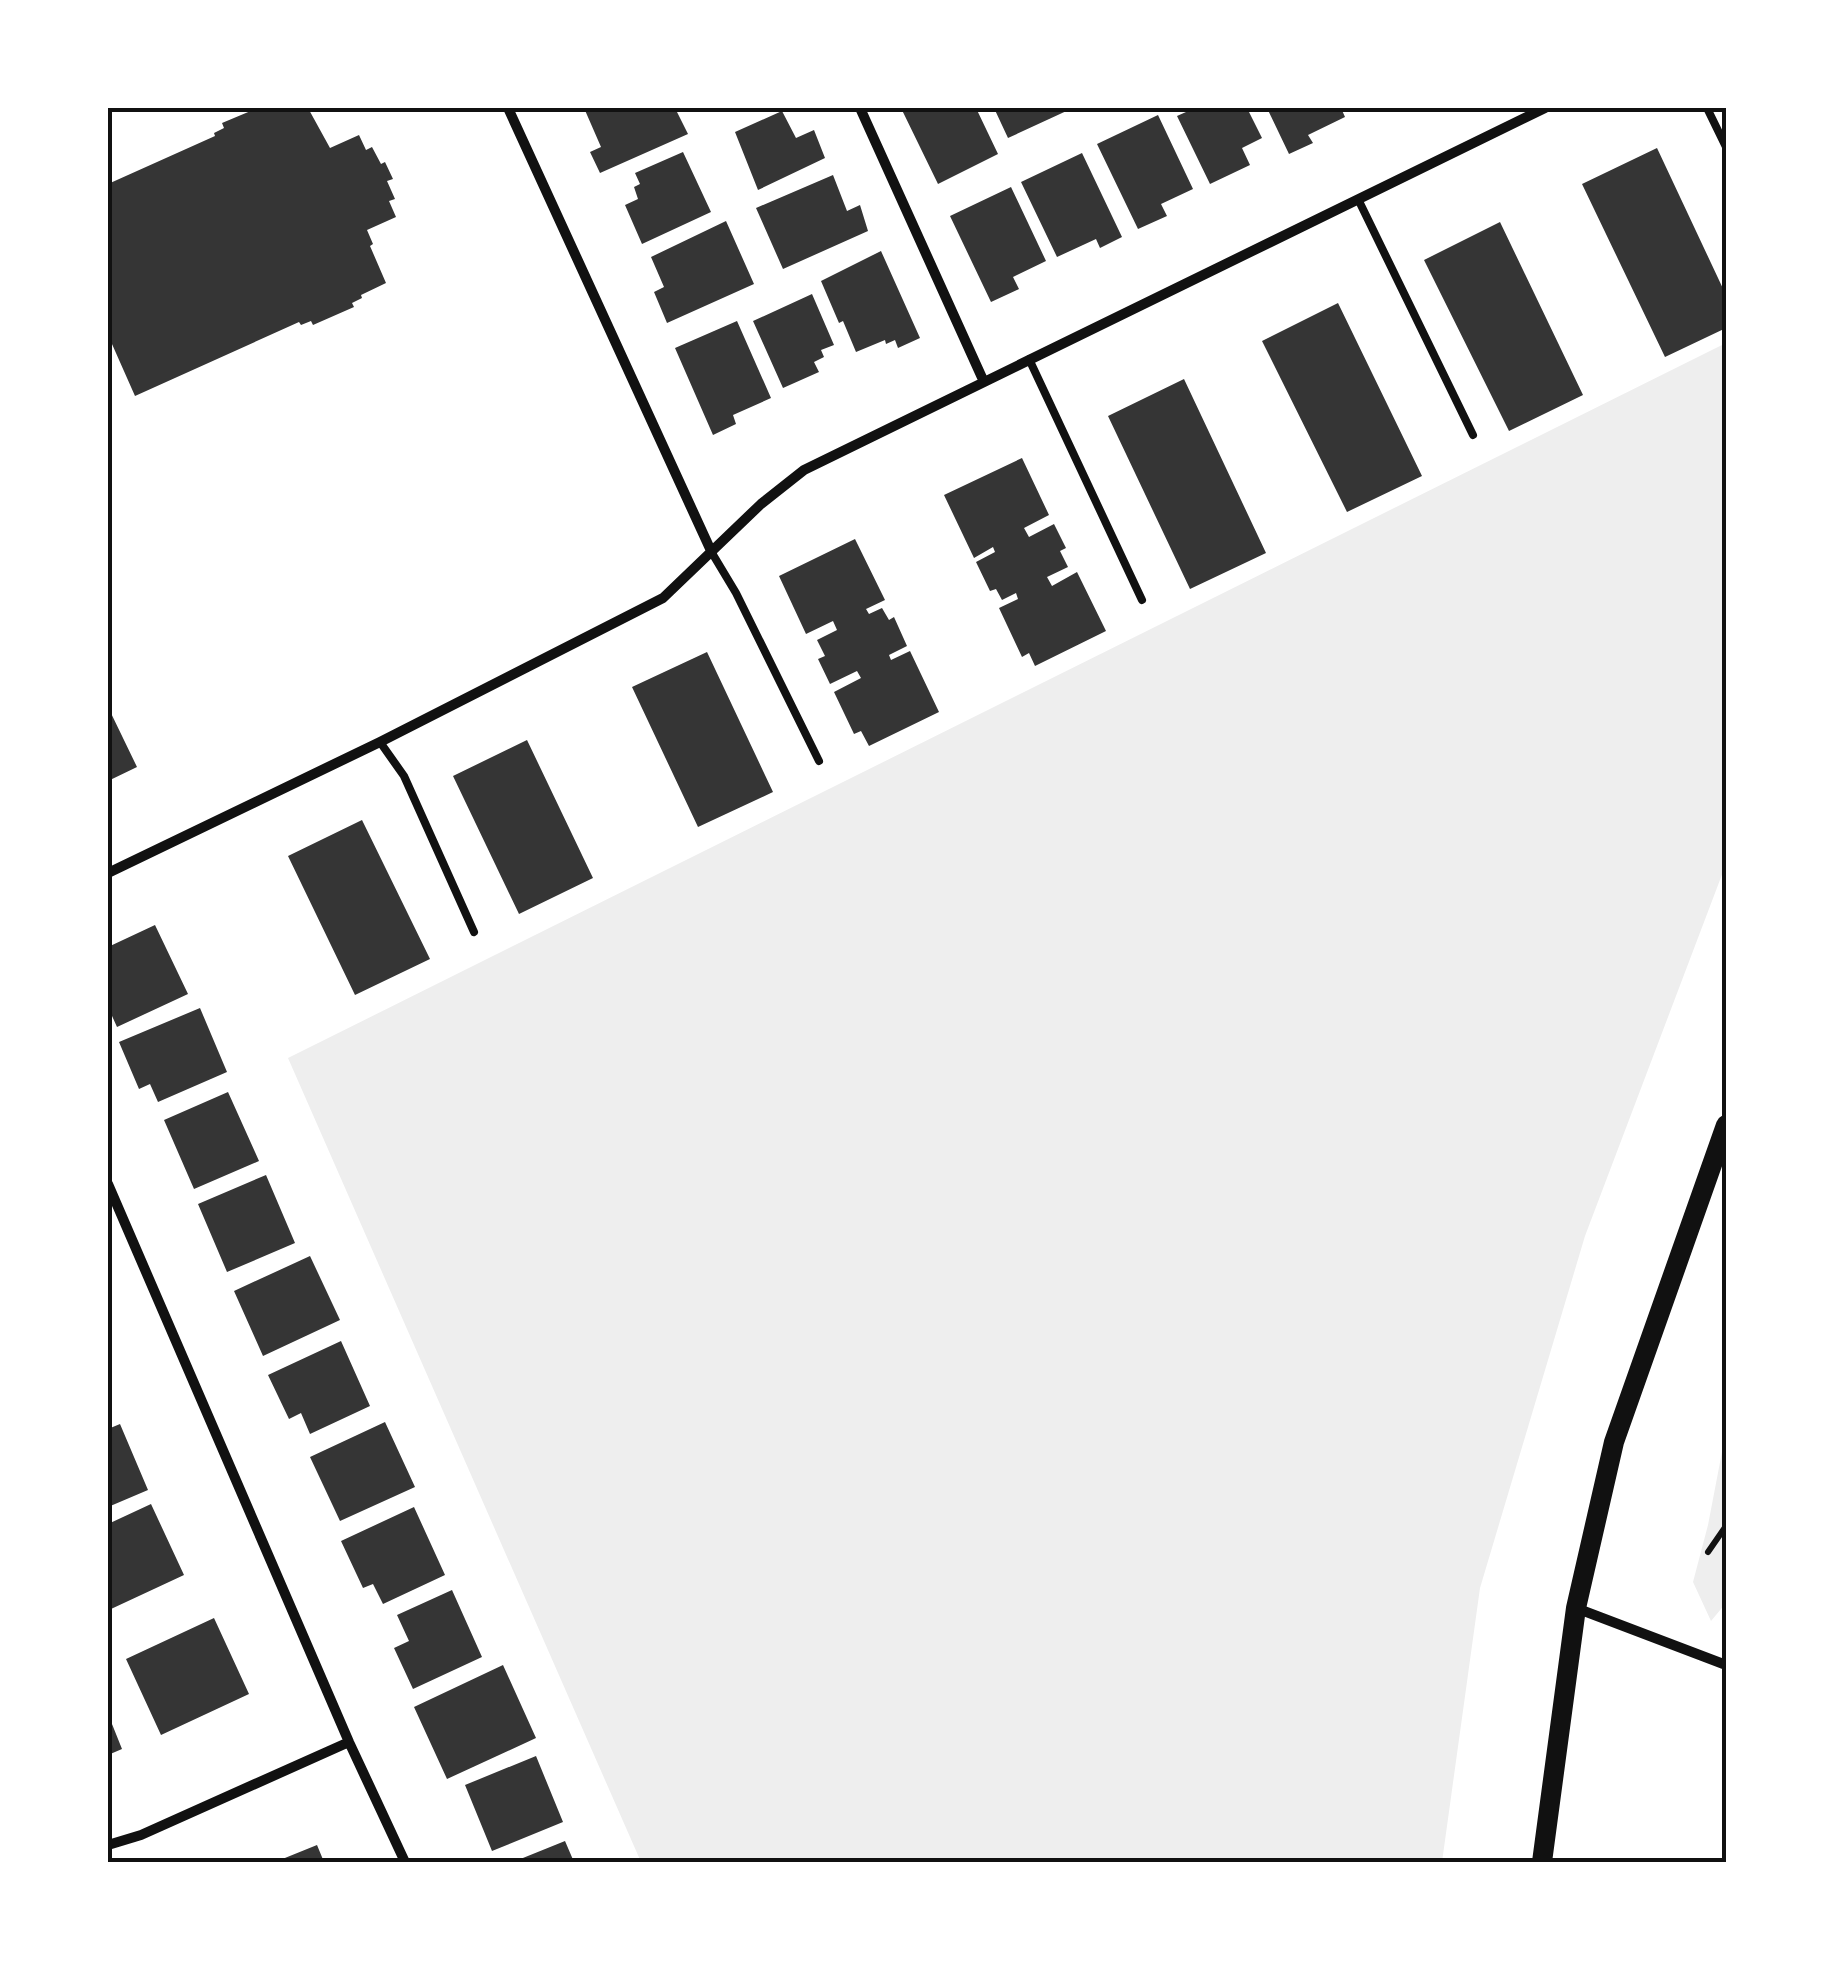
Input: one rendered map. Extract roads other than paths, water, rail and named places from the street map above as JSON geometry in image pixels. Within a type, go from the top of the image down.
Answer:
[{"type":"main road","points":[[1542,1862],[1576,1608],[1614,1442],[1726,1125]]},
{"type":"street","points":[[508,108],[712,554]]},
{"type":"street","points":[[860,108],[984,382]]},
{"type":"street","points":[[108,873],[380,742],[663,598],[761,504],[804,470],[1546,108]]},
{"type":"street","points":[[108,1184],[349,1742],[405,1862]]},
{"type":"street","points":[[1576,1608],[1726,1665]]},
{"type":"street","points":[[108,1845],[141,1836],[349,1742]]},
{"type":"lane","points":[[1707,108],[1726,147]]},
{"type":"lane","points":[[1358,199],[1473,435]]},
{"type":"lane","points":[[1029,359],[1142,600]]},
{"type":"lane","points":[[712,554],[736,593],[819,760]]},
{"type":"lane","points":[[380,742],[404,776],[474,932]]}]
